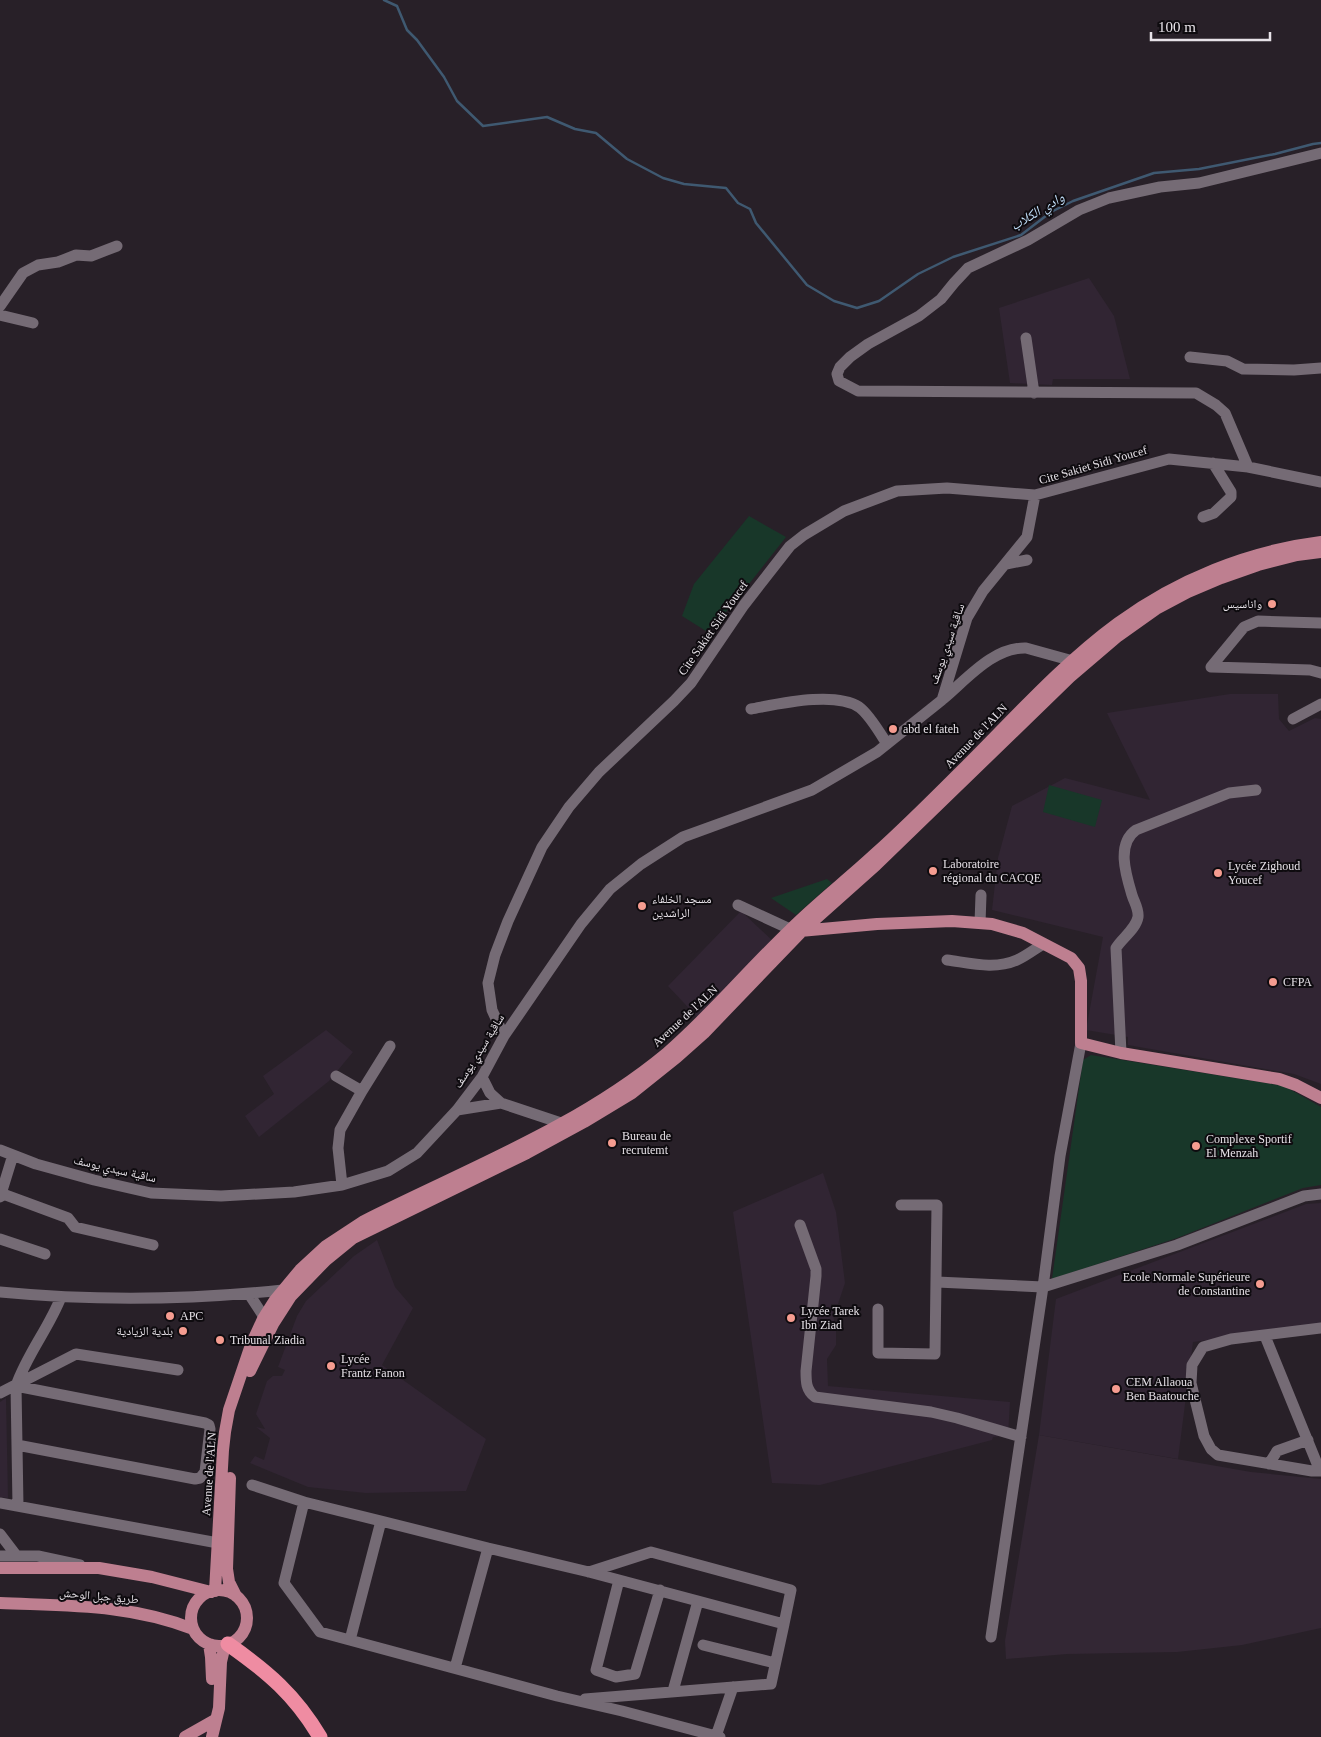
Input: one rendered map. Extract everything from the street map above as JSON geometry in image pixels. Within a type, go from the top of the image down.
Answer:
[{"type":"highway","points":[[226,1645],[250,1660],[283,1688],[306,1714],[320,1737]]},
{"type":"main road","points":[[236,1596],[222,1591],[213,1591],[201,1597],[194,1606],[191,1618],[193,1629],[202,1640],[209,1644],[226,1645],[233,1642],[242,1633],[246,1622],[245,1609],[229,1582],[227,1569],[232,1431],[242,1391],[268,1320],[287,1293],[353,1238],[526,1153],[563,1128],[632,1093],[677,1057],[704,1033],[796,930],[876,865],[1121,621],[1160,594],[1194,578],[1251,556],[1277,549],[1321,542]]},
{"type":"main road","points":[[1077,664],[1156,610],[1188,592],[1258,565],[1296,555],[1321,552]]},
{"type":"main road","points":[[796,930],[952,921],[992,924],[1023,933],[1071,958],[1079,968],[1081,981],[1080,1043],[1121,1053],[1279,1078],[1321,1098]]},
{"type":"main road","name":"Avenue de l'ALN","points":[[213,1591],[218,1543],[223,1450],[229,1410],[251,1345],[268,1320]]},
{"type":"main road","name":"طريق جبل الوحش","points":[[0,1568],[99,1568],[152,1577],[213,1591]]},
{"type":"main road","name":"طريق جبل الوحش","points":[[0,1603],[103,1607],[126,1610],[150,1615],[193,1629]]},
{"type":"main road","points":[[209,1644],[212,1662],[211,1709],[215,1720]]},
{"type":"main road","points":[[212,1737],[219,1708],[221,1662],[226,1645]]},
{"type":"main road","points":[[185,1737],[215,1720]]},
{"type":"street","points":[[1248,467],[1225,413],[1211,401],[1196,393],[858,391],[838,381],[837,374],[840,367],[850,357],[868,344],[919,316],[934,305],[968,268],[1028,240],[1079,210],[1109,198],[1160,187],[1199,183],[1321,153]]},
{"type":"street","points":[[0,306],[23,274],[38,265],[58,262],[76,255],[91,256],[117,246]]},
{"type":"street","points":[[0,316],[33,323]]},
{"type":"street","points":[[1026,338],[1034,393]]},
{"type":"street","points":[[1190,356],[1227,361],[1243,369],[1294,370],[1321,368]]},
{"type":"street","name":"Cite Sakiet Sidi Youcef","points":[[504,1036],[492,1010],[488,983],[495,955],[542,847],[569,807],[599,772],[691,683],[744,605],[790,546],[844,511],[897,491],[947,488],[1036,495],[1169,458],[1248,467],[1321,482]]},
{"type":"street","points":[[1203,517],[1214,513],[1231,497],[1231,492],[1212,463]]},
{"type":"street","name":"ساقية سيدي يوسف","points":[[942,700],[967,618],[983,591],[1027,538],[1036,495]]},
{"type":"street","points":[[1006,564],[1027,560]]},
{"type":"street","points":[[1321,623],[1258,621],[1244,628],[1212,667],[1310,670],[1321,673]]},
{"type":"street","name":"ساقية سيدي يوسف","points":[[0,1150],[36,1164],[151,1193],[221,1196],[294,1192],[342,1186],[388,1172],[417,1153],[457,1110],[482,1078],[504,1036],[581,924],[610,889],[641,864],[683,837],[812,790],[877,752],[1000,652],[1026,648],[1077,664]]},
{"type":"street","points":[[751,709],[806,700],[844,701],[859,707],[887,744]]},
{"type":"street","points":[[1293,719],[1321,704]]},
{"type":"street","points":[[1121,1053],[1116,948],[1136,923],[1138,911],[1132,896],[1124,858],[1126,841],[1129,835],[1136,830],[1229,793],[1256,790]]},
{"type":"street","points":[[980,923],[981,895]]},
{"type":"street","points":[[738,905],[796,930]]},
{"type":"street","points":[[947,960],[993,966],[1007,964],[1018,960],[1044,944]]},
{"type":"street","points":[[991,1636],[1043,1287],[1060,1156],[1080,1043]]},
{"type":"street","points":[[342,1186],[338,1148],[340,1130],[390,1046]]},
{"type":"street","points":[[336,1076],[362,1091]]},
{"type":"street","points":[[482,1078],[490,1092],[501,1103],[563,1128]]},
{"type":"street","points":[[457,1110],[501,1103]]},
{"type":"street","points":[[13,1155],[0,1194],[68,1218],[75,1227],[153,1246]]},
{"type":"street","points":[[937,1282],[1043,1287],[1177,1245],[1304,1196],[1321,1194]]},
{"type":"street","points":[[878,1309],[878,1353],[935,1354],[937,1205],[901,1205]]},
{"type":"street","points":[[800,1225],[816,1269],[806,1371],[806,1384],[809,1393],[815,1397],[931,1412],[1021,1437]]},
{"type":"street","points":[[0,1239],[45,1254]]},
{"type":"street","points":[[0,1292],[61,1297],[124,1298],[287,1293]]},
{"type":"street","points":[[249,1294],[268,1320]]},
{"type":"street","points":[[18,1506],[16,1386],[22,1368],[55,1312],[61,1297]]},
{"type":"street","points":[[1265,1336],[1321,1471],[1218,1455],[1211,1449],[1204,1436],[1191,1382],[1192,1365],[1203,1347],[1231,1339],[1321,1328]]},
{"type":"street","points":[[0,1393],[76,1354],[178,1370]]},
{"type":"street","points":[[16,1386],[205,1423],[209,1425],[210,1429],[205,1472],[200,1478],[195,1479],[17,1445]]},
{"type":"street","points":[[1269,1464],[1274,1454],[1308,1440]]},
{"type":"street","points":[[208,1450],[223,1450]]},
{"type":"street","points":[[252,1485],[304,1502],[660,1590],[784,1624]]},
{"type":"street","points":[[304,1502],[284,1583],[320,1632],[574,1700],[718,1736],[733,1687]]},
{"type":"street","points":[[0,1503],[218,1543]]},
{"type":"street","points":[[350,1640],[381,1521]]},
{"type":"street","points":[[0,1534],[16,1555]]},
{"type":"street","points":[[455,1668],[488,1548]]},
{"type":"street","points":[[574,1700],[771,1684],[790,1590],[651,1552],[589,1572]]},
{"type":"street","name":"طريق جبل الوحش","points":[[0,1556],[38,1556],[99,1568]]},
{"type":"street","points":[[619,1580],[596,1670],[616,1677],[635,1674],[660,1590]]},
{"type":"street","points":[[673,1691],[698,1600]]},
{"type":"street","points":[[703,1644],[775,1663]]},
{"type":"shaded area","points":[[1089,278],[1114,316],[1130,379],[1053,379],[1052,385],[1010,383],[999,308]]},
{"type":"shaded area","points":[[1230,694],[1278,694],[1279,719],[1289,731],[1315,718],[1321,719],[1321,1084],[1294,1074],[1128,1045],[1128,1037],[1086,1030],[1103,937],[992,910],[998,858],[1012,806],[1065,778],[1150,800],[1107,713]]},
{"type":"shaded area","points":[[741,911],[775,943],[700,1020],[668,986]]},
{"type":"shaded area","points":[[326,1030],[353,1052],[329,1081],[259,1137],[245,1116],[274,1094],[263,1076]]},
{"type":"shaded area","name":"Lycée Tarek Ibn Ziad","points":[[823,1173],[836,1212],[845,1283],[838,1304],[831,1304],[836,1331],[836,1345],[827,1359],[828,1386],[1010,1402],[1008,1435],[993,1437],[992,1440],[820,1485],[772,1483],[733,1212]]},
{"type":"shaded area","name":"CEM Allaoua Ben Baatouche","points":[[1321,1203],[1321,1325],[1193,1342],[1178,1459],[1039,1435],[1056,1299],[1306,1204]]},
{"type":"shaded area","name":"Lycée Frantz Fanon","points":[[377,1240],[395,1287],[413,1308],[382,1365],[486,1439],[466,1491],[366,1493],[308,1487],[250,1463],[255,1456],[264,1460],[270,1438],[256,1427],[265,1429],[256,1414],[267,1381],[273,1376],[282,1376],[285,1370],[278,1367],[297,1316],[306,1301],[354,1256]]},
{"type":"shaded area","points":[[6,1398],[8,1498],[0,1497],[0,1402]]},
{"type":"shaded area","points":[[1039,1435],[1251,1472],[1321,1479],[1321,1628],[1242,1645],[1177,1652],[1067,1654],[1006,1659],[1005,1641]]},
{"type":"green space","points":[[749,516],[786,537],[730,608],[706,631],[682,616],[694,584]]},
{"type":"green space","points":[[1049,785],[1102,800],[1095,827],[1043,812]]},
{"type":"green space","points":[[827,879],[832,883],[796,915],[771,898]]},
{"type":"green space","name":"Complexe Sportif El Menzah","points":[[1091,1055],[1284,1086],[1321,1107],[1321,1185],[1303,1188],[1177,1238],[1052,1279],[1083,1060]]},
{"type":"waterway","name":"وادي الكلاب","points":[[384,0],[397,6],[407,30],[417,40],[444,77],[457,101],[483,126],[547,117],[575,129],[596,133],[627,159],[663,178],[684,184],[726,188],[738,203],[750,209],[756,223],[807,285],[834,301],[857,308],[879,301],[918,274],[953,257],[1021,235],[1051,212],[1073,201],[1154,173],[1199,169],[1321,143]]},
{"type":"place","name":"واناسيس","points":[[1272,604]]},
{"type":"place","name":"abd el fateh","points":[[893,729]]},
{"type":"place","name":"Laboratoire régional du CACQE","points":[[933,871]]},
{"type":"place","name":"Lycée Zighoud Youcef","points":[[1218,873]]},
{"type":"place","name":"مسجد الخلفاء الراشدين","points":[[642,906]]},
{"type":"place","name":"CFPA","points":[[1273,982]]},
{"type":"place","name":"Bureau de recrutemt","points":[[612,1143]]},
{"type":"place","name":"Complexe Sportif El Menzah","points":[[1196,1146]]},
{"type":"place","name":"Ecole Normale Supérieure de Constantine","points":[[1260,1284]]},
{"type":"place","name":"APC","points":[[170,1316]]},
{"type":"place","name":"Lycée Tarek Ibn Ziad","points":[[791,1318]]},
{"type":"place","name":"بلدية الزيادية","points":[[183,1331]]},
{"type":"place","name":"Tribunal Ziadia","points":[[220,1340]]},
{"type":"place","name":"Lycée Frantz Fanon","points":[[331,1366]]},
{"type":"place","name":"CEM Allaoua Ben Baatouche","points":[[1116,1389]]}]
